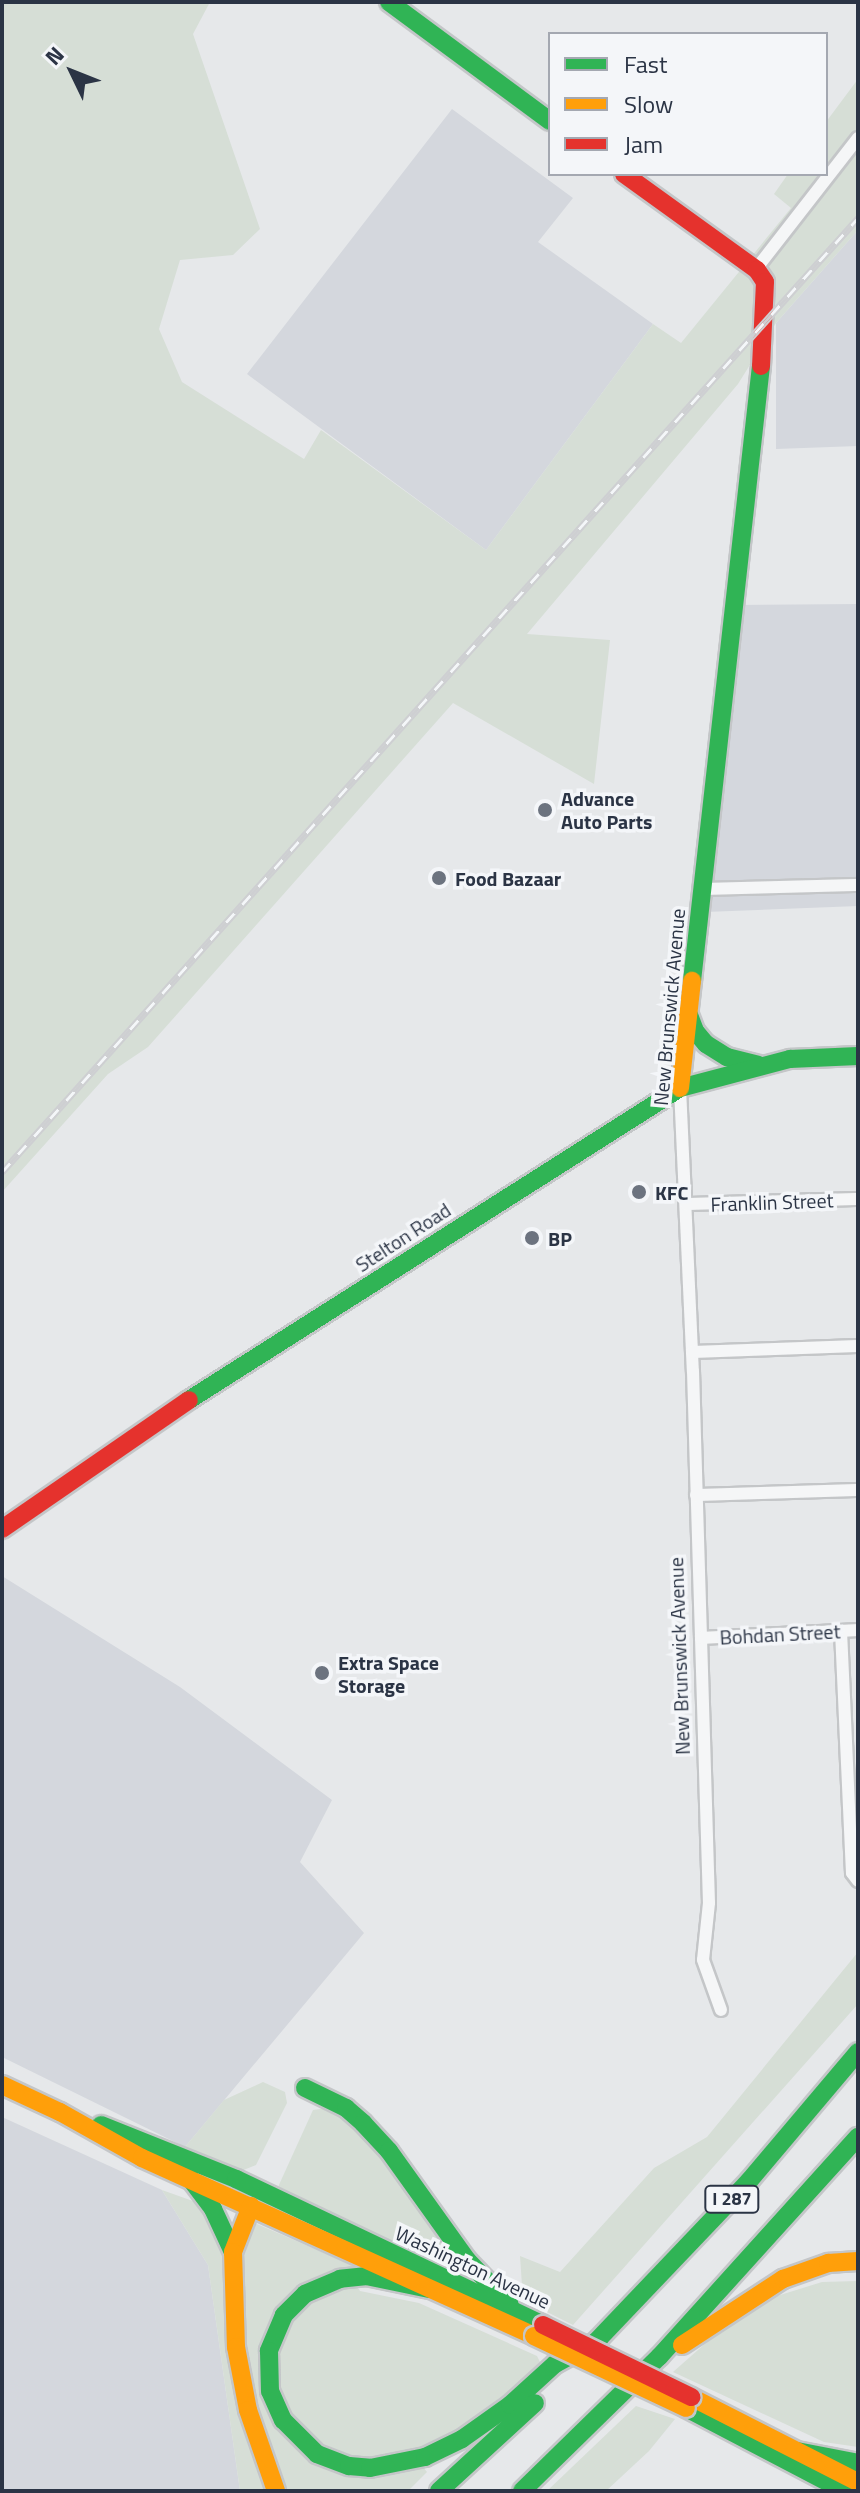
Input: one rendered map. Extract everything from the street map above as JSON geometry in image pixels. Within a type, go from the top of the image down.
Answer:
[{"type":"main road","points":[[389,2],[548,120]]},
{"type":"main road","points":[[627,176],[756,269]]},
{"type":"main road","name":"New Brunswick Avenue","points":[[680,1088],[700,889],[725,705],[730,630],[765,321],[765,282],[756,269]]},
{"type":"main road","points":[[689,1015],[695,1031],[706,1044],[727,1057],[761,1065]]},
{"type":"main road","name":"Stelton Road","points":[[2,1529],[190,1399],[627,1118],[680,1088],[790,1059],[858,1056]]},
{"type":"main road","name":"I 287","points":[[439,2491],[599,2340],[739,2192],[858,2052]]},
{"type":"main road","name":"Washington Avenue","points":[[2,2085],[60,2112],[142,2158],[429,2289],[538,2330],[858,2482]]},
{"type":"main road","points":[[305,2088],[346,2108],[363,2123],[389,2151],[467,2260],[520,2315]]},
{"type":"main road","name":"Washington Avenue","points":[[60,2112],[139,2138],[236,2179],[520,2315],[538,2330]]},
{"type":"main road","name":"I 287","points":[[522,2491],[659,2357],[773,2235],[858,2137]]},
{"type":"main road","points":[[189,2177],[213,2209],[233,2252],[241,2380],[276,2491]]},
{"type":"main road","points":[[233,2252],[251,2206]]},
{"type":"main road","points":[[659,2357],[783,2279],[828,2263],[858,2261]]},
{"type":"main road","points":[[429,2289],[367,2276],[340,2279],[305,2294],[284,2315],[269,2351],[270,2391],[283,2420],[317,2454],[349,2466],[370,2468],[425,2457],[462,2439],[510,2405],[555,2364],[599,2340]]},
{"type":"main road","name":"Washington Avenue","points":[[689,2402],[845,2491]]},
{"type":"main road","points":[[797,2451],[858,2463]]},
{"type":"street","points":[[756,269],[858,138]]},
{"type":"street","points":[[700,889],[858,885]]},
{"type":"street","name":"New Brunswick Avenue","points":[[680,1088],[692,1352],[709,1903],[703,1960],[721,2010]]},
{"type":"street","name":"Franklin Street","points":[[686,1204],[858,1199]]},
{"type":"street","points":[[692,1352],[858,1346]]},
{"type":"street","points":[[696,1495],[858,1490]]},
{"type":"street","name":"Bohdan Street","points":[[701,1638],[858,1630]]},
{"type":"street","points":[[841,1631],[852,1873],[858,1881]]},
{"type":"shaded area","points":[[5,2],[210,2],[193,34],[260,229],[233,255],[180,260],[159,329],[182,382],[304,459],[321,430],[486,550],[653,324],[681,343],[791,208],[774,194],[787,176],[828,176],[828,119],[858,79],[858,230],[776,323],[738,384],[527,634],[610,640],[594,784],[453,703],[148,1047],[108,1074],[2,1192],[2,7]]},
{"type":"shaded area","points":[[452,109],[573,198],[538,242],[653,324],[486,550],[247,374]]},
{"type":"shaded area","points":[[858,230],[858,446],[776,449],[776,323]]},
{"type":"shaded area","points":[[858,604],[858,906],[705,912],[736,605]]},
{"type":"shaded area","points":[[2,1576],[180,1687],[332,1800],[300,1862],[364,1933],[185,2147],[2,2057]]},
{"type":"shaded area","points":[[858,1952],[858,2004],[573,2325],[523,2300],[520,2256],[560,2272],[654,2168],[707,2137]]},
{"type":"shaded area","points":[[263,2082],[285,2092],[287,2103],[256,2165],[241,2171],[185,2147],[224,2100]]},
{"type":"shaded area","points":[[328,2108],[359,2131],[396,2174],[465,2275],[419,2259],[278,2187],[313,2110]]},
{"type":"shaded area","points":[[2,2117],[162,2190],[208,2265],[240,2491],[2,2491]]},
{"type":"shaded area","points":[[162,2190],[204,2205],[220,2238],[266,2491],[240,2491],[208,2265]]},
{"type":"shaded area","points":[[252,2222],[352,2265],[265,2336],[290,2443],[423,2467],[427,2472],[408,2491],[283,2491],[247,2387],[240,2253]]},
{"type":"shaded area","points":[[858,2281],[858,2447],[824,2442],[673,2372],[724,2327],[777,2296],[822,2282]]},
{"type":"shaded area","points":[[354,2282],[360,2291],[419,2303],[537,2356],[540,2362],[489,2411],[432,2444],[377,2458],[346,2457],[302,2431],[278,2394],[279,2343],[294,2317],[311,2299]]},
{"type":"shaded area","points":[[636,2406],[675,2419],[649,2451],[606,2491],[547,2491]]},
{"type":"railway","points":[[2,1172],[858,218]]},
{"type":"traffic: fast","points":[[389,2],[548,120]]},
{"type":"traffic: fast","points":[[692,981],[761,366]]},
{"type":"traffic: fast","points":[[689,1015],[695,1031],[706,1044],[727,1057],[758,1065]]},
{"type":"traffic: fast","points":[[189,1400],[680,1088],[790,1059],[858,1056]]},
{"type":"traffic: fast","points":[[589,2349],[749,2181],[858,2052]]},
{"type":"traffic: fast","points":[[305,2088],[346,2108],[363,2123],[389,2151],[467,2260],[510,2305]]},
{"type":"traffic: fast","points":[[101,2125],[236,2179],[543,2325]]},
{"type":"traffic: fast","points":[[522,2491],[659,2357],[858,2137]]},
{"type":"traffic: fast","points":[[189,2177],[213,2209],[233,2252]]},
{"type":"traffic: fast","points":[[429,2289],[367,2276],[340,2279],[305,2294],[284,2315],[269,2351],[270,2391],[283,2420],[317,2454],[349,2466],[370,2468],[425,2457],[462,2439],[510,2405],[555,2364],[599,2340]]},
{"type":"traffic: fast","points":[[439,2491],[535,2403]]},
{"type":"traffic: fast","points":[[686,2408],[845,2491]]},
{"type":"traffic: fast","points":[[797,2451],[858,2463]]},
{"type":"traffic: slow","points":[[680,1088],[692,981]]},
{"type":"traffic: slow","points":[[2,2085],[60,2112],[142,2158],[534,2336]]},
{"type":"traffic: slow","points":[[251,2206],[233,2252],[236,2347],[248,2410],[276,2491]]},
{"type":"traffic: slow","points":[[682,2345],[783,2279],[828,2263],[858,2261]]},
{"type":"traffic: slow","points":[[534,2336],[686,2408]]},
{"type":"traffic: slow","points":[[691,2397],[858,2482]]},
{"type":"traffic: jam","points":[[627,176],[757,270],[765,282],[761,366]]},
{"type":"traffic: jam","points":[[2,1529],[189,1400]]},
{"type":"traffic: jam","points":[[543,2325],[691,2397]]},
{"type":"place","name":"Advance Auto Parts","points":[[545,810]]},
{"type":"place","name":"Food Bazaar","points":[[439,878]]},
{"type":"place","name":"KFC","points":[[639,1192]]},
{"type":"place","name":"BP","points":[[532,1238]]},
{"type":"place","name":"Extra Space Storage","points":[[322,1673]]}]
